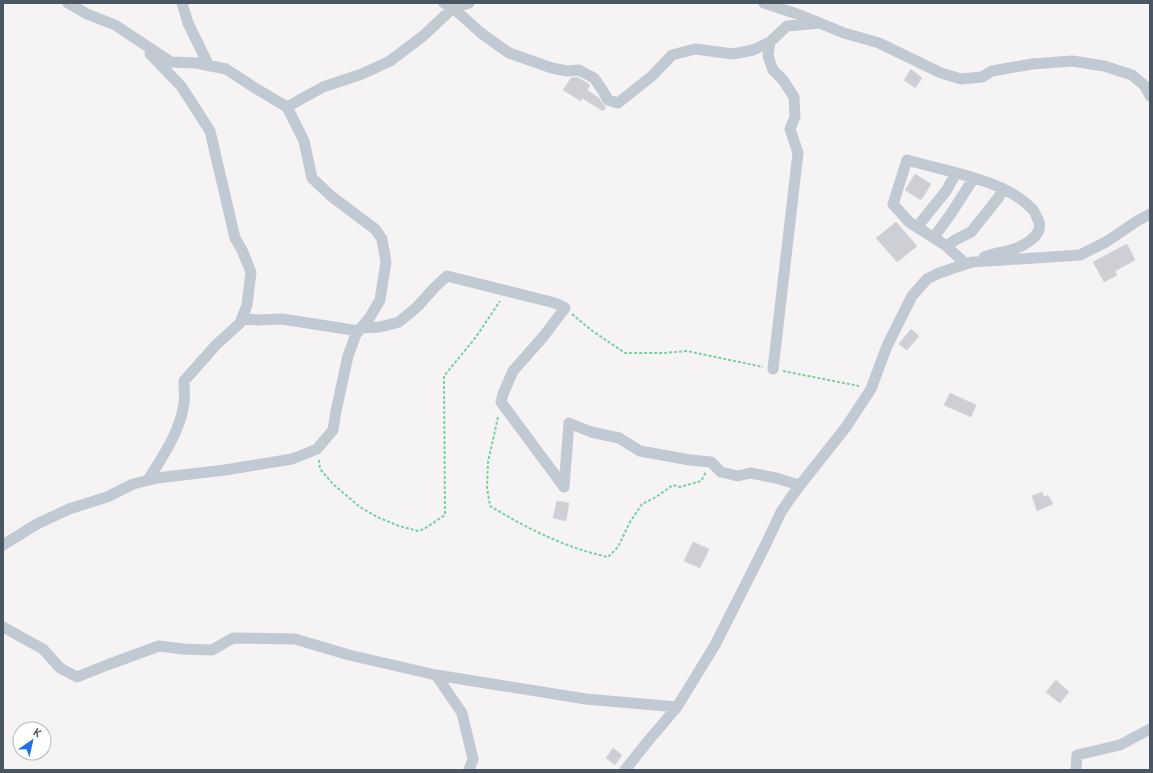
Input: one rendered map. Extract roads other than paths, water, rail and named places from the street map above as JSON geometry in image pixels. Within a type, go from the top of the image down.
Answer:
[{"type":"street","points":[[3,545],[37,524],[69,509],[107,497],[133,484],[157,478],[225,470],[292,458],[317,449],[333,430],[348,356],[356,334],[370,318],[380,300],[386,262],[382,239],[375,229],[331,196],[312,178],[304,141],[287,107],[226,69],[171,62],[115,24],[87,14],[68,3]]},
{"type":"street","points":[[182,3],[188,23],[209,66]]},
{"type":"street","points":[[287,107],[323,87],[362,74],[390,61],[423,36],[448,6],[469,3]]},
{"type":"street","points":[[764,3],[800,15],[844,33],[878,43],[941,73],[961,79],[982,77],[992,71],[1032,64],[1072,61],[1104,66],[1132,76],[1145,86],[1150,96]]},
{"type":"street","points":[[448,6],[481,33],[509,53],[552,68],[567,71],[578,70],[594,78],[608,100],[618,103],[652,76],[672,55],[695,49],[733,54],[753,50],[770,42],[787,26],[820,23]]},
{"type":"street","points":[[134,37],[182,86],[210,131],[235,238],[242,250],[251,272],[247,305],[240,323],[216,345],[184,381],[184,402],[179,424],[167,449],[148,480]]},
{"type":"street","points":[[770,42],[768,56],[773,70],[794,97],[795,117],[790,129],[798,153],[773,369]]},
{"type":"street","points":[[625,770],[677,708],[715,645],[781,512],[799,485],[846,427],[871,389],[888,346],[912,296],[927,279],[939,273],[969,263],[993,254],[1020,248],[1033,239],[1039,232],[1040,222],[1032,208],[1002,188],[974,178],[907,160],[893,204],[909,222],[934,237],[969,263],[1080,255],[1106,242],[1150,214]]},
{"type":"street","points":[[918,227],[946,190],[956,173]]},
{"type":"street","points":[[934,237],[974,178]]},
{"type":"street","points":[[947,246],[971,232],[998,197],[1002,188]]},
{"type":"street","points":[[242,318],[257,320],[282,319],[360,330],[380,327],[399,322],[417,307],[435,286],[448,276],[555,303],[565,308],[543,337],[513,371],[501,402],[564,487],[569,424],[591,432],[619,438],[640,451],[690,460],[711,462],[721,472],[738,476],[750,473],[776,478],[799,485]]},
{"type":"street","points":[[3,627],[43,649],[60,668],[77,677],[159,646],[212,650],[233,638],[295,639],[349,655],[436,675],[586,699],[677,708]]},
{"type":"street","points":[[436,675],[462,713],[473,759],[469,770]]},
{"type":"street","points":[[1076,770],[1077,756],[1120,745],[1150,729]]}]
